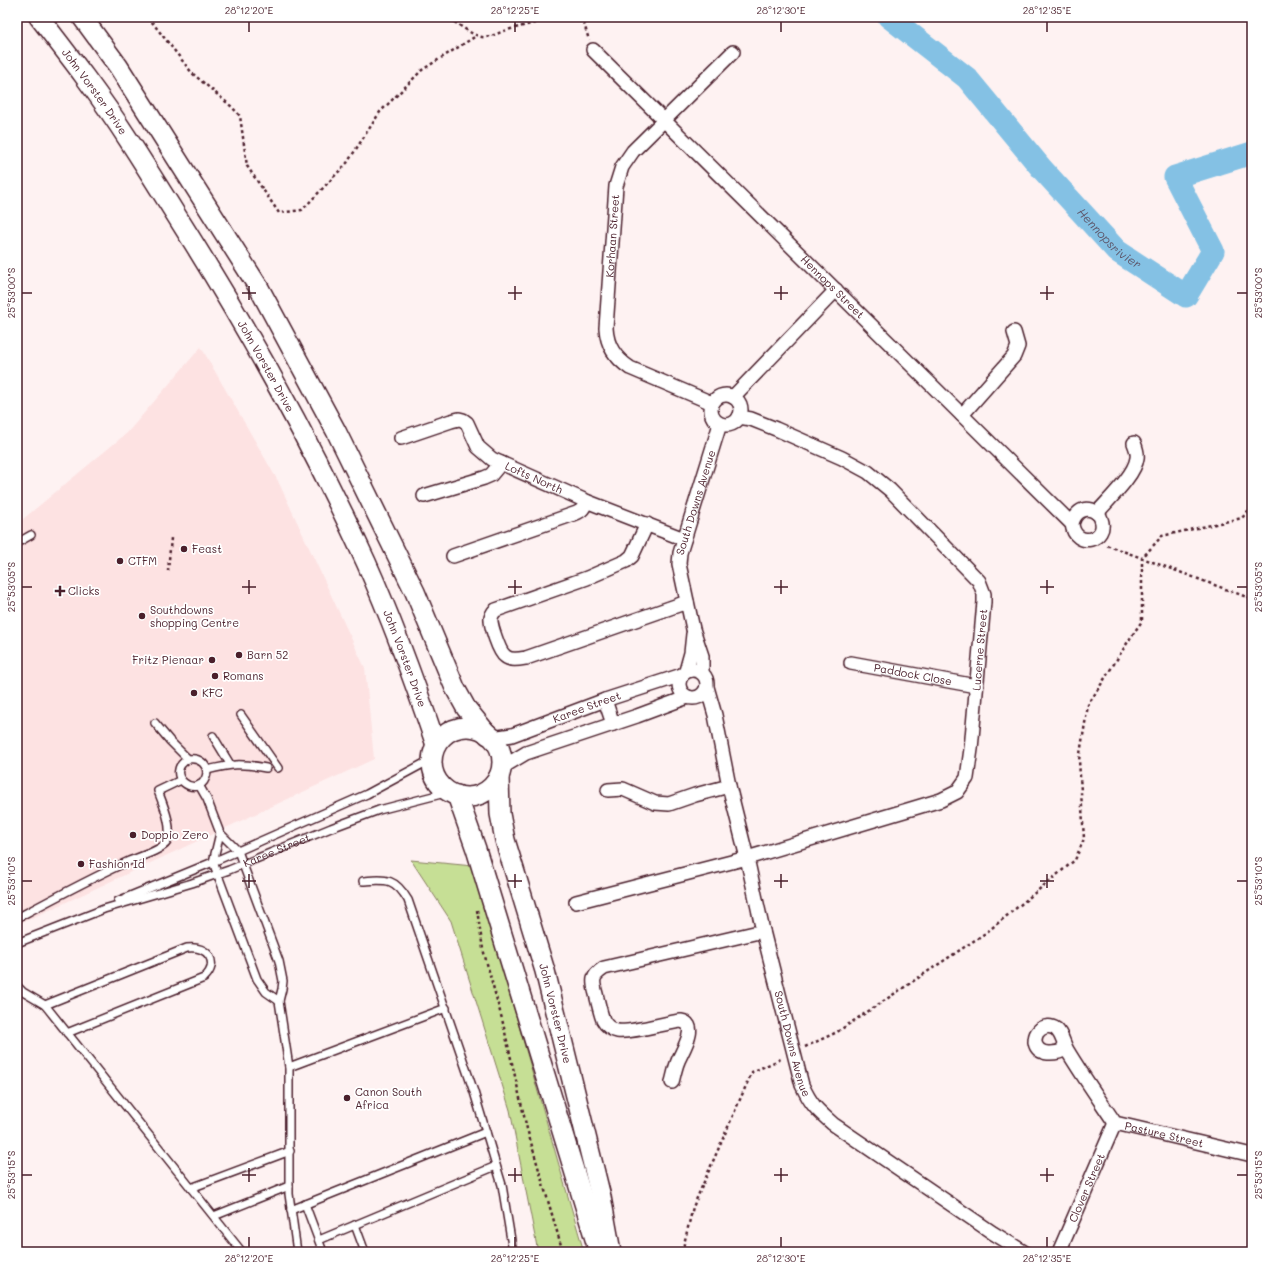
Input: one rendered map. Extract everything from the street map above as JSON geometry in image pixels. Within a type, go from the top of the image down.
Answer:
[{"type":"street","name":"John Vorster Drive","points":[[39,17],[72,59],[127,137],[223,291],[265,362],[308,442],[366,562],[404,654],[434,752]]},
{"type":"street","points":[[82,17],[118,66],[259,288],[336,431],[415,592],[455,688],[466,708],[490,736],[498,747],[502,757],[500,772],[492,787],[481,794],[469,797],[453,794],[439,783],[433,772],[434,752],[444,736],[454,730],[466,728],[478,729],[490,736]]},
{"type":"street","name":"Hennops Street","points":[[593,50],[1072,524],[1074,533],[1077,536],[1086,540],[1091,539]]},
{"type":"street","name":"Korhaan Street","points":[[712,403],[630,368],[621,362],[610,347],[606,334],[609,277],[617,182],[622,168],[629,156],[733,52]]},
{"type":"street","points":[[733,397],[836,290]]},
{"type":"street","points":[[962,415],[1014,356],[1018,346],[1014,332]]},
{"type":"street","points":[[727,395],[733,397],[740,406],[739,417],[733,424],[720,424],[712,415],[712,403],[716,398],[721,396],[727,395]]},
{"type":"street","name":"Lucerne Street","points":[[576,902],[747,858],[941,800],[957,792],[966,778],[969,765],[984,594],[979,581],[890,490],[868,472],[842,458],[776,429],[751,419],[739,417]]},
{"type":"street","name":"Lofts North","points":[[400,438],[450,421],[459,419],[463,420],[467,423],[478,447],[484,453],[501,463],[586,501],[684,539]]},
{"type":"street","name":"South Downs Avenue","points":[[702,673],[702,656],[693,629],[679,564],[684,539],[720,424]]},
{"type":"street","points":[[1097,513],[1130,475],[1135,466],[1138,454],[1134,443]]},
{"type":"street","points":[[424,496],[491,475],[501,463]]},
{"type":"street","points":[[453,556],[581,511],[586,501]]},
{"type":"street","points":[[1072,524],[1075,515],[1083,510],[1092,510],[1097,513],[1100,516],[1102,525],[1099,534],[1091,539]]},
{"type":"street","points":[[647,524],[632,556],[626,561],[587,578],[496,610],[492,614],[491,622],[501,652],[505,657],[510,659],[526,658],[687,602]]},
{"type":"street","name":"South Downs Avenue","points":[[684,673],[691,653],[693,629]]},
{"type":"street","name":"Paddock Close","points":[[851,663],[976,686]]},
{"type":"street","points":[[500,772],[526,753],[692,698],[703,694],[707,687],[706,679],[702,673],[694,670],[684,673],[680,678],[679,686],[682,693],[692,698]]},
{"type":"street","name":"Karee Street","points":[[490,736],[512,735],[605,700],[684,673]]},
{"type":"street","name":"South Downs Avenue","points":[[707,687],[763,931],[802,1085],[808,1098],[816,1109],[833,1124],[993,1233],[1024,1252]]},
{"type":"street","name":"South Downs Avenue","points":[[692,698],[710,716],[717,729]]},
{"type":"street","points":[[605,700],[613,724]]},
{"type":"street","name":"John Vorster Drive","points":[[500,772],[500,814],[505,840],[545,971],[601,1196],[611,1252]]},
{"type":"street","points":[[608,790],[623,789],[656,803],[669,804],[729,786]]},
{"type":"street","points":[[453,794],[476,850],[599,1252]]},
{"type":"street","points":[[672,1082],[678,1061],[689,1037],[690,1029],[686,1022],[681,1021],[625,1031],[616,1031],[608,1027],[603,1021],[593,979],[597,973],[604,968],[763,931]]},
{"type":"street","name":"Pasture Street","points":[[1066,1049],[1115,1123],[1252,1155]]},
{"type":"street","name":"Clover Street","points":[[1059,1252],[1115,1123]]},
{"type":"lane","points":[[17,543],[31,536]]},
{"type":"lane","points":[[241,715],[278,768]]},
{"type":"lane","points":[[155,724],[170,742],[188,759]]},
{"type":"lane","points":[[213,736],[230,764]]},
{"type":"lane","name":"Karee Street","points":[[17,943],[104,909],[137,893],[213,862],[367,794],[434,752]]},
{"type":"lane","points":[[188,759],[200,760],[205,766],[205,779],[199,785],[188,786],[181,780],[179,768],[184,761],[188,759]]},
{"type":"lane","points":[[206,770],[230,764],[246,764],[266,768]]},
{"type":"lane","points":[[17,918],[94,876],[160,848],[167,842],[169,826],[158,792],[181,780]]},
{"type":"lane","points":[[199,785],[207,799],[220,833],[238,851],[244,864],[279,961],[283,980],[279,1001],[289,1067],[289,1186],[297,1252]]},
{"type":"lane","name":"Karee Street","points":[[104,909],[218,874],[380,810],[453,794]]},
{"type":"lane","points":[[220,833],[213,862],[257,980],[266,992],[279,1001]]},
{"type":"lane","points":[[363,881],[390,881],[402,888],[408,900],[446,1008],[502,1185],[513,1252]]},
{"type":"lane","points":[[45,1005],[187,948],[196,947],[203,949],[210,957],[212,964],[210,973],[204,978],[67,1033]]},
{"type":"lane","points":[[17,986],[23,992],[45,1005],[242,1252]]},
{"type":"lane","points":[[289,1067],[446,1008]]},
{"type":"lane","points":[[291,1210],[486,1132]]},
{"type":"lane","points":[[191,1188],[290,1151]]},
{"type":"lane","points":[[319,1240],[496,1166]]},
{"type":"lane","points":[[214,1216],[289,1186]]},
{"type":"lane","points":[[305,1204],[323,1252]]},
{"type":"lane","points":[[355,1225],[365,1252]]},
{"type":"path","points":[[148,17],[192,73],[232,107],[240,116],[248,166],[279,213],[302,210],[346,163],[380,112],[422,70],[476,36]]},
{"type":"path","points":[[451,17],[454,22],[476,36],[486,38],[510,29],[537,24],[550,17]]},
{"type":"path","points":[[582,17],[593,50]]},
{"type":"path","points":[[682,1252],[693,1207],[752,1072],[837,1032],[987,932],[1075,860],[1084,839],[1079,760],[1088,705],[1142,621],[1142,558],[1162,536],[1242,518],[1252,506]]},
{"type":"path","points":[[168,571],[171,538]]},
{"type":"path","points":[[1091,539],[1252,599]]},
{"type":"path","points":[[477,910],[482,949],[502,1020],[527,1129],[563,1252]]},
{"type":"shaded area","name":"Southdowns shopping Centre","points":[[201,347],[278,481],[365,668],[374,759],[17,925],[17,524],[127,433]]},
{"type":"green space","points":[[411,860],[473,866],[584,1252],[538,1252],[510,1110],[451,921]]},
{"type":"waterway","name":"Hennopsrivier","points":[[889,17],[967,78],[1042,169],[1117,251],[1186,296],[1213,251],[1175,177],[1252,153]]},
{"type":"place","name":"Feast","points":[[184,549]]},
{"type":"place","name":"CTFM","points":[[120,561]]},
{"type":"place","name":"Clicks","points":[[60,591]]},
{"type":"place","name":"Southdowns shopping Centre","points":[[142,616]]},
{"type":"place","name":"Barn 52","points":[[239,655]]},
{"type":"place","name":"Fritz Pienaar","points":[[212,660]]},
{"type":"place","name":"Romans","points":[[215,676]]},
{"type":"place","name":"KFC","points":[[194,693]]},
{"type":"place","name":"Doppio Zero","points":[[133,835]]},
{"type":"place","name":"Fashion Id","points":[[81,864]]},
{"type":"place","name":"Canon South Africa","points":[[347,1098]]}]
